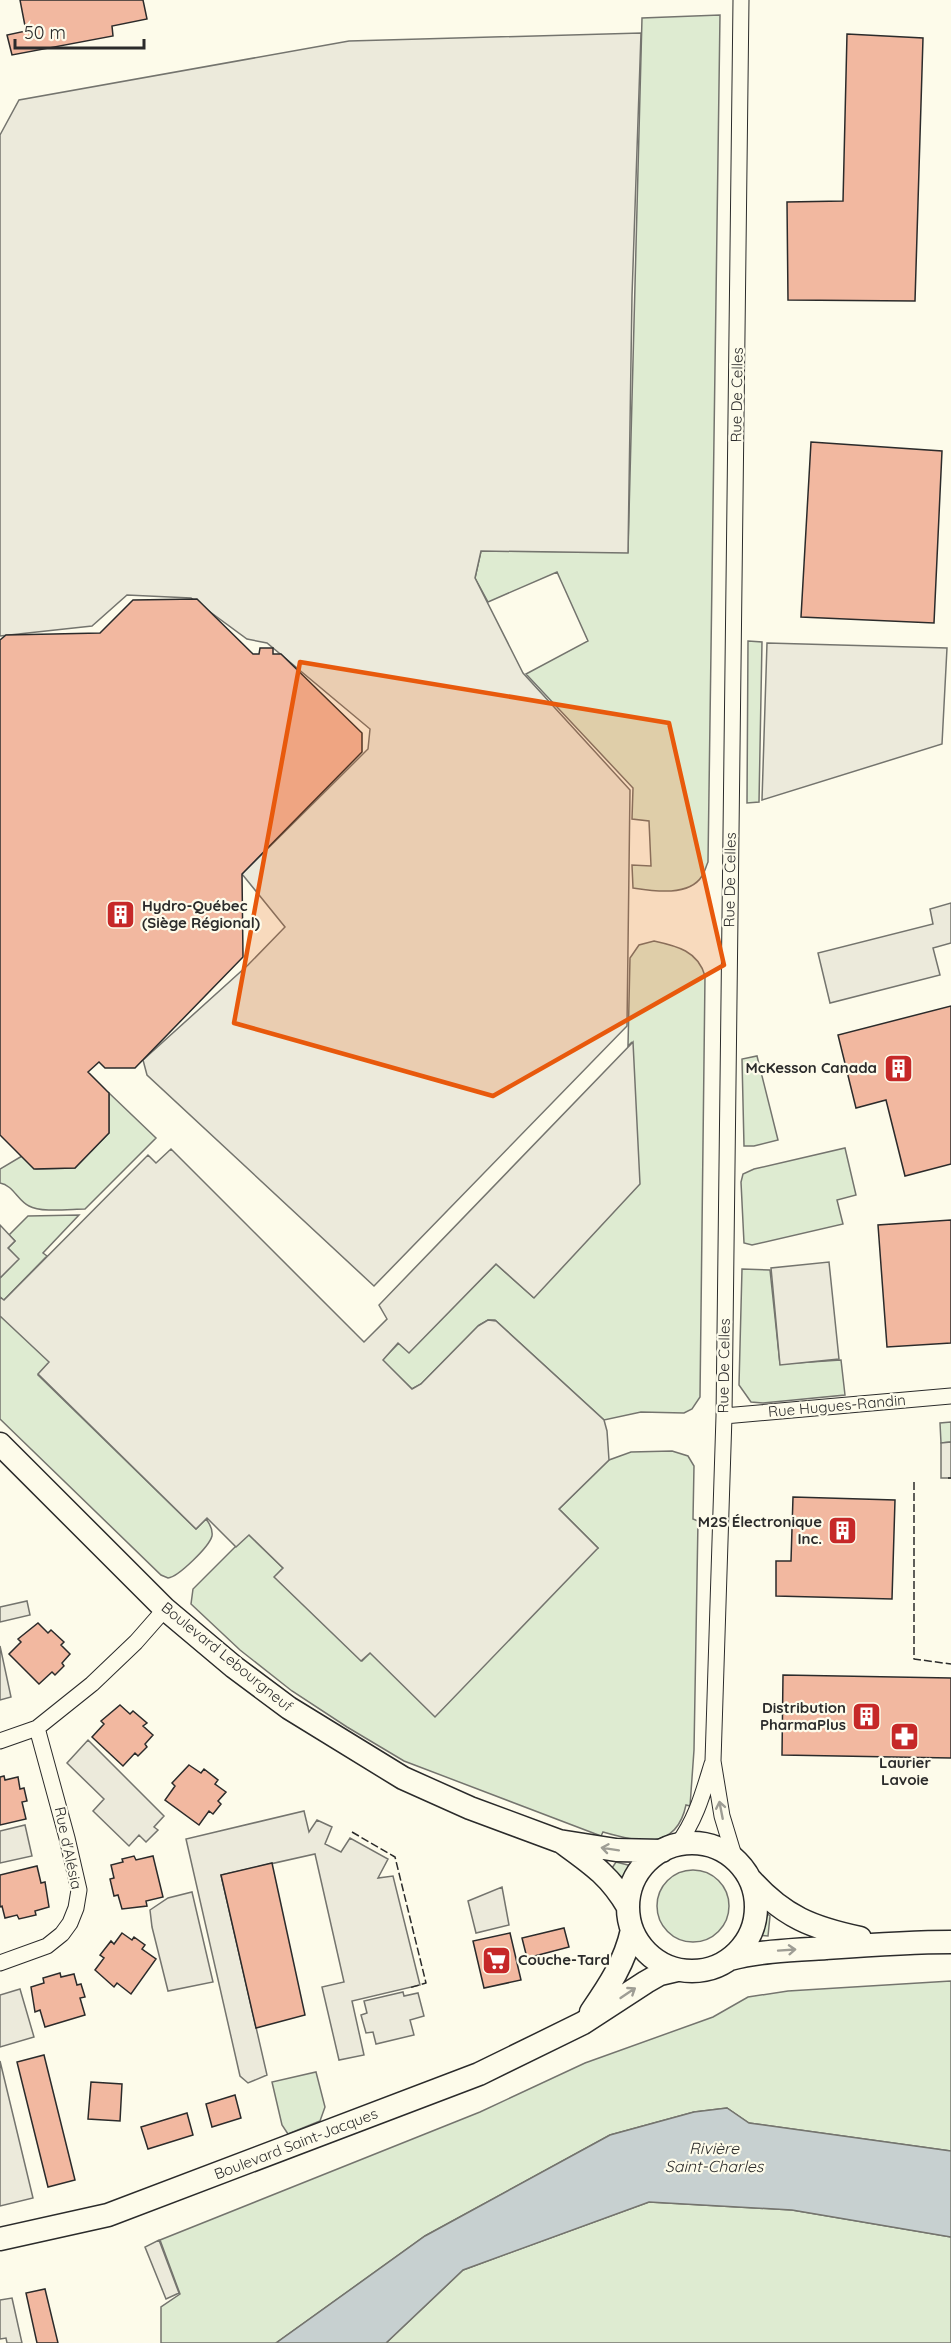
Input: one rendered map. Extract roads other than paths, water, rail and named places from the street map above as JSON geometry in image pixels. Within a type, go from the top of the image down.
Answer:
[{"type":"main road","name":"Boulevard Lebourgneuf","points":[[0,1444],[165,1609],[234,1667],[289,1708],[403,1778],[471,1808],[559,1841],[616,1850],[670,1848]]},
{"type":"main road","name":"Boulevard Lebourgneuf","points":[[559,1841],[599,1869],[616,1886],[628,1907]]},
{"type":"main road","points":[[885,1943],[825,1930],[803,1922],[783,1911],[750,1880],[735,1859],[723,1851],[702,1844],[670,1848],[642,1867],[634,1881],[628,1907],[632,1930],[639,1944],[662,1964],[676,1970],[695,1971],[713,1968],[730,1959],[754,1953],[885,1943],[951,1942]]},
{"type":"main road","points":[[730,1959],[752,1932],[756,1914],[756,1897],[750,1880]]},
{"type":"main road","name":"Boulevard Saint-Jacques","points":[[583,2023],[613,1981],[629,1945],[632,1930]]},
{"type":"main road","name":"Boulevard Saint-Jacques","points":[[0,2239],[108,2215],[479,2074],[583,2023],[660,1974],[676,1970]]},
{"type":"street","name":"Rue De Celles","points":[[735,1859],[722,1816],[713,1761],[724,1416],[741,0]]},
{"type":"street","name":"Rue Hugues-Randin","points":[[724,1416],[951,1396]]},
{"type":"street","points":[[0,1741],[37,1728],[92,1683],[136,1642],[165,1609]]},
{"type":"street","name":"Rue d'Alésia","points":[[0,1963],[47,1946],[62,1935],[76,1908],[79,1890],[37,1728]]},
{"type":"street","name":"Rue De Celles","points":[[670,1848],[690,1828],[713,1761]]},
{"type":"water","name":"Rivière Saint-Charles","points":[[727,2108],[749,2123],[951,2151],[951,2237],[792,2210],[649,2202],[463,2270],[386,2343],[276,2343],[425,2236],[610,2135],[694,2112]]},
{"type":"place","name":"Hydro-Québec (Siège Régional)","points":[[121,915]]},
{"type":"place","name":"McKesson Canada","points":[[898,1068]]},
{"type":"place","name":"M2S Électronique Inc.","points":[[843,1531]]},
{"type":"place","name":"Distribution PharmaPlus","points":[[867,1717]]},
{"type":"place","name":"Laurier Lavoie","points":[[905,1736]]},
{"type":"place","name":"Couche-Tard","points":[[497,1960]]}]
